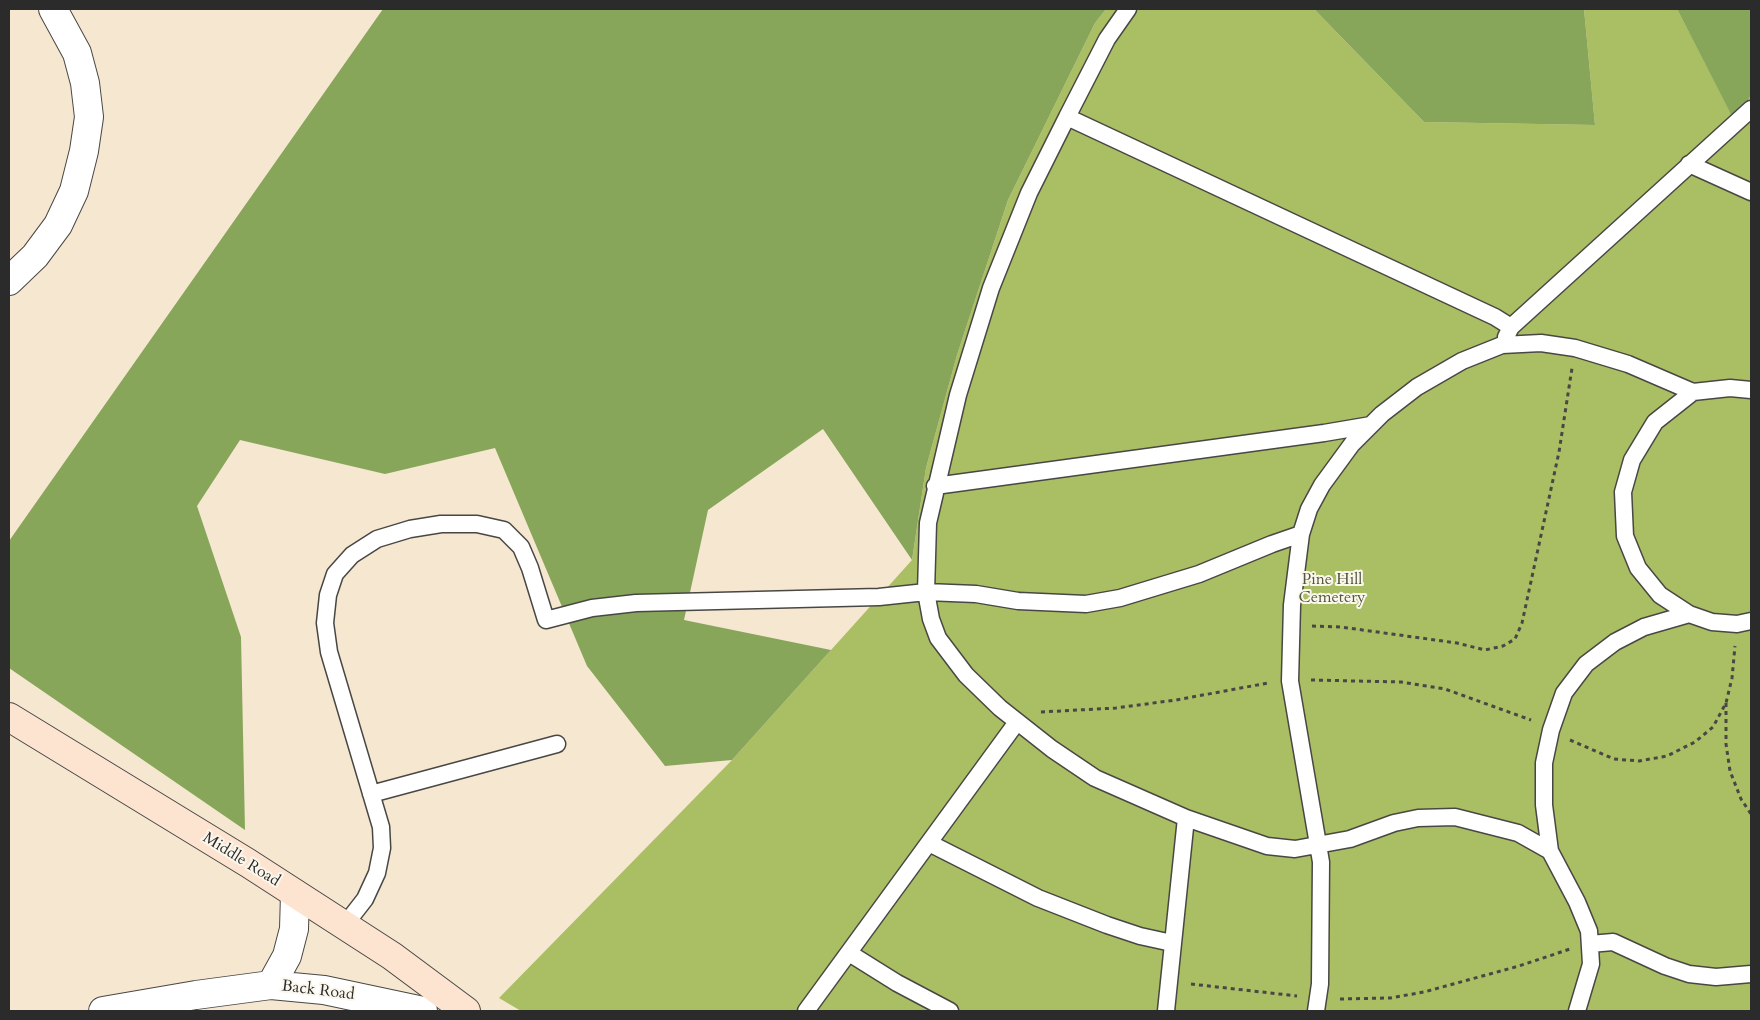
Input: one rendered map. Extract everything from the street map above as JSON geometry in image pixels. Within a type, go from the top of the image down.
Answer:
[{"type":"street","points":[[9,281],[35,256],[58,225],[74,191],[84,151],[89,117],[85,83],[77,53],[53,9]]},
{"type":"street","name":"Middle Road","points":[[9,717],[248,863],[392,956],[466,1011]]},
{"type":"street","name":"Back Road","points":[[271,985],[287,956],[294,929],[295,894]]},
{"type":"street","name":"Back Road","points":[[103,1011],[192,1003],[271,985],[324,990],[423,1011]]},
{"type":"lane","points":[[1128,9],[1106,39],[1029,193],[991,288],[958,395],[935,486],[928,523],[925,560],[926,592],[931,619],[938,638],[966,675],[1017,722],[1052,749],[1095,778],[1186,818],[1267,846],[1296,849],[1350,839],[1394,823],[1418,818],[1455,818],[1488,824],[1518,834],[1550,851]]},
{"type":"lane","points":[[1502,345],[1511,327],[1751,109]]},
{"type":"lane","points":[[1067,118],[1495,317],[1511,327]]},
{"type":"lane","points":[[1689,164],[1751,192]]},
{"type":"lane","points":[[1316,1005],[1321,862],[1290,681],[1292,625],[1301,534],[1309,509],[1322,484],[1352,444],[1371,424],[1417,387],[1462,361],[1502,345],[1541,343],[1575,348],[1628,364],[1693,392],[1730,388],[1751,390]]},
{"type":"lane","points":[[1693,392],[1655,422],[1632,460],[1623,492],[1625,536],[1638,568],[1660,595],[1689,614],[1712,622],[1744,623]]},
{"type":"lane","points":[[935,486],[1324,433],[1371,424]]},
{"type":"lane","points":[[344,926],[365,899],[377,873],[382,848],[381,827],[330,652],[325,623],[328,595],[335,574],[352,555],[377,539],[441,524],[476,524],[504,530],[521,547],[530,568],[546,620],[592,608],[636,603],[879,597],[926,592],[976,594],[1018,601],[1086,604],[1120,598],[1200,574],[1301,534]]},
{"type":"lane","points":[[1578,1011],[1590,964],[1589,931],[1578,902],[1550,851],[1544,806],[1544,763],[1551,730],[1564,693],[1586,664],[1615,642],[1644,627],[1689,614]]},
{"type":"lane","points":[[806,1011],[1017,722]]},
{"type":"lane","points":[[371,794],[557,744]]},
{"type":"lane","points":[[1166,1011],[1186,818]]},
{"type":"lane","points":[[929,843],[1038,898],[1107,925],[1140,936],[1172,943]]},
{"type":"lane","points":[[1590,944],[1613,942],[1664,966],[1689,974],[1716,977],[1751,974]]},
{"type":"lane","points":[[849,953],[897,983],[950,1011]]},
{"type":"path","points":[[1292,625],[1341,627],[1458,643],[1485,650],[1503,646],[1514,639],[1522,623],[1559,452],[1575,348]]},
{"type":"path","points":[[1017,722],[1044,711],[1116,708],[1290,681],[1325,679],[1401,682],[1445,689],[1535,721],[1614,759],[1639,761],[1667,756],[1695,742],[1714,727],[1726,703],[1744,623]]},
{"type":"path","points":[[1726,703],[1726,744],[1730,771],[1741,799],[1751,814]]},
{"type":"path","points":[[1168,981],[1316,1005],[1390,998],[1424,992],[1590,944]]},
{"type":"green space","points":[[383,9],[1106,9],[1095,23],[1008,200],[957,355],[926,468],[912,560],[823,429],[708,510],[684,620],[831,650],[732,760],[665,766],[587,666],[495,448],[385,474],[240,440],[197,506],[241,637],[245,830],[9,668],[9,541]]},
{"type":"green space","name":"Pine Hill Cemetery","points":[[1106,9],[1314,9],[1424,122],[1595,125],[1584,9],[1677,9],[1735,121],[1751,95],[1751,1011],[521,1011],[499,998],[732,760],[912,560],[926,468],[957,355],[1008,200],[1095,23]]},
{"type":"green space","points":[[1314,9],[1584,9],[1595,125],[1424,122]]},
{"type":"green space","points":[[1677,9],[1751,9],[1751,95],[1735,122]]}]
